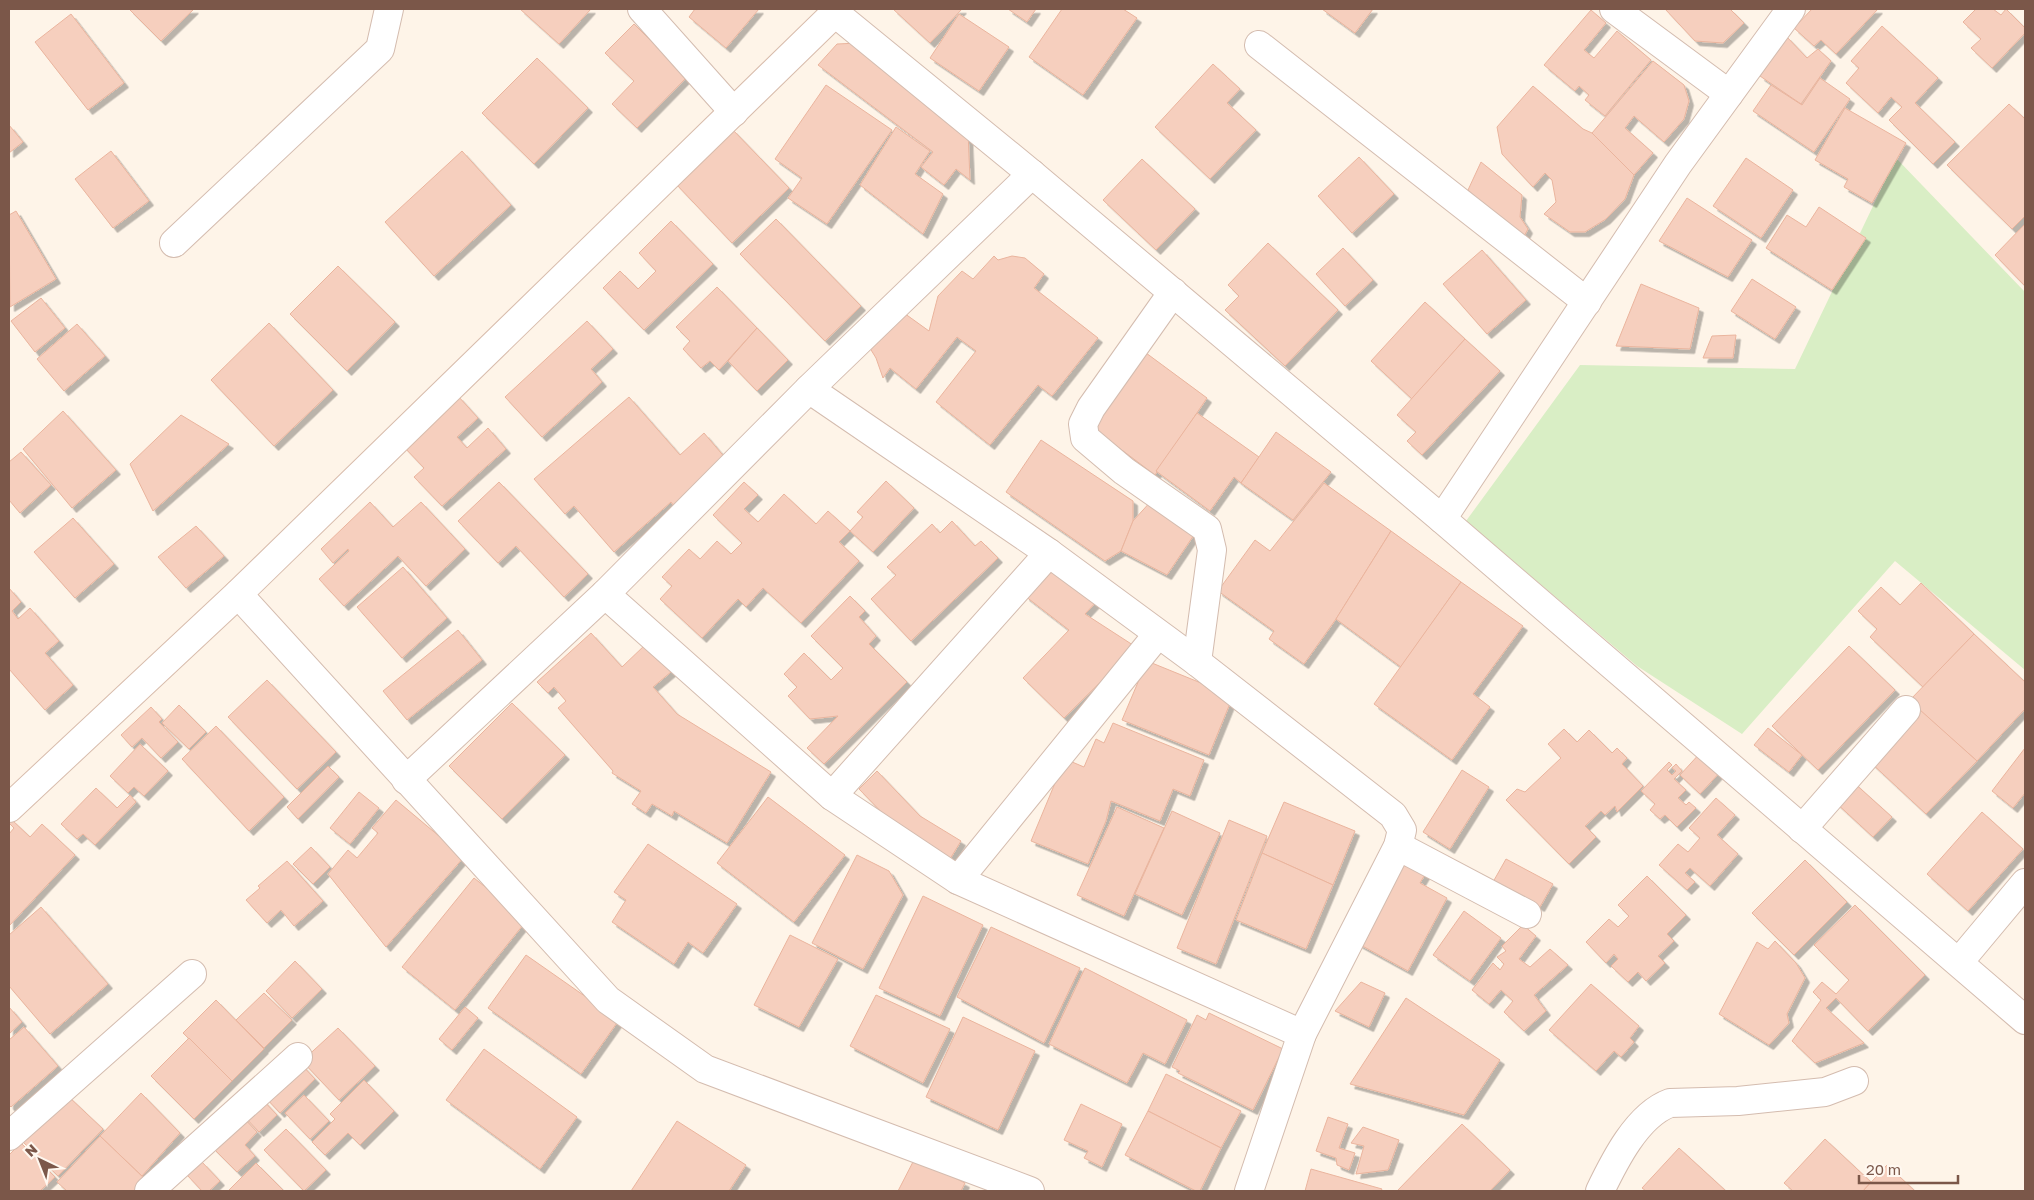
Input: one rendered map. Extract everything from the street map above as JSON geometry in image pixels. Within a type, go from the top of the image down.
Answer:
[{"type":"street","points":[[174,243],[380,49],[390,9]]},
{"type":"street","points":[[642,9],[734,112]]},
{"type":"street","points":[[1614,9],[1729,94]]},
{"type":"street","points":[[1442,519],[1678,164],[1791,9]]},
{"type":"street","points":[[9,808],[238,594],[837,11],[1442,519],[2025,1020]]},
{"type":"street","points":[[1258,45],[1587,302]]},
{"type":"street","points":[[406,780],[604,594],[809,389],[1032,174]]},
{"type":"street","points":[[1173,292],[1091,408],[1083,424],[1085,438],[1110,460],[1207,529],[1212,550],[1197,662]]},
{"type":"street","points":[[809,389],[1049,553],[1197,662],[1393,815],[1402,830],[1398,846],[1302,1034],[1249,1191]]},
{"type":"street","points":[[832,796],[1049,553]]},
{"type":"street","points":[[238,594],[608,1000],[705,1069],[1030,1191]]},
{"type":"street","points":[[604,594],[832,796],[958,880],[1302,1034]]},
{"type":"street","points":[[958,880],[1158,634]]},
{"type":"street","points":[[1802,829],[1906,710]]},
{"type":"street","points":[[1398,846],[1527,914]]},
{"type":"street","points":[[1958,962],[2025,883]]},
{"type":"street","points":[[9,1136],[192,974]]},
{"type":"street","points":[[149,1191],[298,1057]]},
{"type":"street","points":[[1600,1191],[1619,1151],[1659,1107],[1670,1103],[1738,1101],[1825,1092],[1854,1081]]},
{"type":"green space","points":[[1896,158],[2025,292],[2025,670],[1895,561],[1742,734],[1637,666],[1466,521],[1580,365],[1795,369]]},
{"type":"building","points":[[129,9],[194,9],[161,41]]},
{"type":"building","points":[[520,9],[591,9],[559,44]]},
{"type":"building","points":[[695,9],[759,9],[726,48],[689,17]]},
{"type":"building","points":[[893,9],[962,9],[930,43]]},
{"type":"building","points":[[1008,9],[1036,9],[1027,22]]},
{"type":"building","points":[[1062,9],[1123,9],[1137,18],[1083,95],[1029,57]]},
{"type":"building","points":[[1322,9],[1373,9],[1355,33]]},
{"type":"building","points":[[1665,9],[1730,9],[1744,23],[1723,43],[1695,41]]},
{"type":"building","points":[[1812,9],[1878,9],[1836,54],[1821,40],[1814,46],[1794,28]]},
{"type":"building","points":[[1976,9],[1993,9],[2001,15],[2006,9],[2025,28],[2025,33],[1992,68],[1971,48],[1981,39],[1963,22]]},
{"type":"building","points":[[1591,10],[1606,23],[1584,50],[1594,58],[1617,31],[1651,60],[1605,116],[1585,100],[1589,95],[1579,86],[1575,91],[1544,65]]},
{"type":"building","points":[[71,14],[124,83],[88,110],[35,42]]},
{"type":"building","points":[[959,14],[1009,47],[979,91],[930,58]]},
{"type":"building","points":[[634,24],[687,77],[637,128],[612,104],[634,81],[605,53]]},
{"type":"building","points":[[1882,26],[1938,78],[1915,103],[1955,142],[1933,164],[1889,120],[1902,107],[1891,97],[1878,113],[1846,83],[1859,68],[1851,61]]},
{"type":"building","points":[[1786,36],[1807,58],[1818,49],[1831,61],[1801,104],[1760,76]]},
{"type":"building","points":[[858,43],[968,131],[970,180],[956,169],[944,185],[921,167],[933,152],[818,65],[837,44]]},
{"type":"building","points":[[537,58],[588,108],[534,164],[482,113]]},
{"type":"building","points":[[1653,61],[1684,85],[1689,101],[1684,119],[1664,142],[1634,116],[1625,128],[1653,153],[1634,175],[1592,133]]},
{"type":"building","points":[[1213,64],[1240,89],[1227,103],[1256,130],[1210,179],[1155,127]]},
{"type":"building","points":[[1820,78],[1850,99],[1814,152],[1753,111],[1771,85],[1802,105]]},
{"type":"building","points":[[826,85],[892,130],[827,224],[788,198],[802,178],[775,159]]},
{"type":"building","points":[[1533,86],[1583,129],[1592,133],[1634,175],[1625,199],[1606,219],[1585,232],[1570,232],[1544,214],[1556,202],[1552,180],[1545,173],[1533,187],[1502,154],[1497,127]]},
{"type":"building","points":[[2009,104],[2025,117],[2025,216],[2012,229],[1947,165]]},
{"type":"building","points":[[1845,108],[1906,143],[1872,203],[1844,187],[1848,179],[1815,160]]},
{"type":"building","points":[[9,125],[23,142],[9,153]]},
{"type":"building","points":[[896,127],[930,151],[915,174],[943,194],[923,234],[860,185]]},
{"type":"building","points":[[732,129],[789,188],[732,243],[675,183]]},
{"type":"building","points":[[111,151],[149,201],[113,228],[75,179]]},
{"type":"building","points":[[462,151],[511,205],[434,276],[385,222]]},
{"type":"building","points":[[1359,157],[1394,194],[1352,233],[1318,196]]},
{"type":"building","points":[[1746,158],[1793,190],[1761,238],[1713,206]]},
{"type":"building","points":[[1142,159],[1195,209],[1156,250],[1103,200]]},
{"type":"building","points":[[1481,162],[1522,195],[1520,217],[1528,229],[1522,240],[1468,190]]},
{"type":"building","points":[[1687,198],[1752,240],[1728,277],[1659,241]]},
{"type":"building","points":[[1819,207],[1866,238],[1832,290],[1766,248],[1787,215],[1806,227]]},
{"type":"building","points":[[16,211],[56,279],[10,307],[9,215]]},
{"type":"building","points":[[776,219],[861,306],[825,341],[740,254]]},
{"type":"building","points":[[671,221],[713,264],[644,330],[603,288],[620,271],[638,289],[656,271],[639,253]]},
{"type":"building","points":[[2025,224],[2025,286],[1995,255]]},
{"type":"building","points":[[1268,243],[1338,310],[1285,366],[1225,310],[1239,296],[1228,285]]},
{"type":"building","points":[[1343,248],[1373,280],[1345,306],[1316,274]]},
{"type":"building","points":[[1482,250],[1526,300],[1487,334],[1443,284]]},
{"type":"building","points":[[994,256],[998,260],[1012,256],[1025,258],[1044,274],[1034,288],[1098,338],[1052,396],[1038,385],[990,445],[936,402],[976,351],[957,337],[916,389],[890,368],[883,378],[876,358],[868,345],[897,308],[929,331],[938,296],[962,271],[973,279]]},
{"type":"building","points":[[338,266],[395,322],[347,371],[290,314]]},
{"type":"building","points":[[1752,279],[1796,307],[1775,339],[1731,311]]},
{"type":"building","points":[[1641,284],[1699,308],[1690,349],[1616,346]]},
{"type":"building","points":[[717,287],[757,328],[719,370],[710,361],[701,368],[683,349],[690,341],[676,327]]},
{"type":"building","points":[[41,298],[65,328],[35,352],[11,321]]},
{"type":"building","points":[[1425,302],[1465,339],[1412,399],[1371,361]]},
{"type":"building","points":[[587,321],[613,349],[591,369],[602,382],[542,437],[505,397]]},
{"type":"building","points":[[269,323],[333,390],[274,446],[211,380]]},
{"type":"building","points":[[77,324],[105,356],[64,391],[37,359]]},
{"type":"building","points":[[757,328],[788,360],[757,391],[728,361]]},
{"type":"building","points":[[1736,335],[1733,358],[1703,358],[1712,336]]},
{"type":"building","points":[[1465,339],[1500,371],[1422,455],[1407,441],[1416,432],[1397,415]]},
{"type":"building","points":[[1142,350],[1207,398],[1155,475],[1090,426]]},
{"type":"building","points":[[458,396],[478,418],[457,437],[467,448],[488,428],[506,449],[442,506],[414,477],[424,468],[403,446]]},
{"type":"building","points":[[629,397],[680,455],[704,433],[727,460],[674,506],[671,502],[614,552],[574,506],[565,514],[534,479]]},
{"type":"building","points":[[63,411],[116,470],[72,508],[23,449]]},
{"type":"building","points":[[1197,413],[1259,457],[1241,483],[1234,477],[1210,511],[1156,471]]},
{"type":"building","points":[[181,415],[229,444],[153,511],[130,464]]},
{"type":"building","points":[[1276,432],[1331,472],[1293,520],[1241,483]]},
{"type":"building","points":[[1041,440],[1133,501],[1133,521],[1121,551],[1105,561],[1006,492]]},
{"type":"building","points":[[21,452],[51,485],[20,513],[9,500],[9,462]]},
{"type":"building","points":[[886,481],[914,508],[873,552],[850,531],[863,517],[857,512]]},
{"type":"building","points":[[499,482],[588,574],[564,597],[516,546],[498,563],[458,521]]},
{"type":"building","points":[[744,482],[758,495],[744,509],[758,522],[784,494],[816,524],[828,511],[850,531],[839,542],[859,561],[801,623],[763,588],[746,607],[738,599],[702,638],[660,599],[672,586],[662,577],[689,549],[700,559],[717,541],[731,554],[742,543],[713,515]]},
{"type":"building","points":[[1324,483],[1391,531],[1336,619],[1304,664],[1269,639],[1274,631],[1218,591],[1255,540],[1270,551]]},
{"type":"building","points":[[1153,499],[1198,529],[1167,575],[1121,551],[1133,521]]},
{"type":"building","points":[[370,502],[393,527],[421,502],[465,549],[426,586],[398,556],[344,606],[319,579],[349,551],[348,549],[333,563],[321,549]]},
{"type":"building","points":[[73,518],[114,564],[75,598],[34,552]]},
{"type":"building","points":[[952,521],[975,546],[981,541],[998,558],[911,641],[871,599],[896,575],[887,567],[932,524],[940,533]]},
{"type":"building","points":[[196,526],[224,556],[186,588],[158,557]]},
{"type":"building","points":[[1391,531],[1461,582],[1401,667],[1336,619]]},
{"type":"building","points":[[403,567],[447,618],[402,658],[357,607]]},
{"type":"building","points":[[1053,568],[1100,598],[1085,614],[1136,647],[1064,718],[1023,678],[1069,630],[1025,596]]},
{"type":"building","points":[[1461,582],[1523,626],[1473,694],[1490,707],[1452,760],[1374,704]]},
{"type":"building","points":[[1921,583],[1974,634],[1923,687],[1870,637],[1877,629],[1858,611],[1881,587],[1900,605]]},
{"type":"building","points":[[9,588],[21,602],[12,611],[18,619],[30,608],[59,641],[45,653],[73,685],[45,710],[9,669]]},
{"type":"building","points":[[850,596],[865,611],[859,617],[876,636],[869,644],[907,682],[824,764],[807,748],[838,716],[810,719],[788,696],[797,687],[784,674],[804,653],[831,680],[843,668],[811,636]]},
{"type":"building","points":[[458,630],[482,660],[407,720],[383,691]]},
{"type":"building","points":[[591,633],[622,667],[646,644],[671,672],[653,687],[677,714],[771,772],[727,843],[674,811],[672,816],[652,804],[646,813],[632,804],[641,791],[612,773],[613,771],[558,708],[566,701],[554,687],[548,693],[537,682]]},
{"type":"building","points":[[1974,634],[2025,682],[2025,709],[1977,761],[1909,701]]},
{"type":"building","points":[[1849,646],[1895,690],[1818,770],[1772,726]]},
{"type":"building","points":[[1147,661],[1233,696],[1209,755],[1122,720]]},
{"type":"building","points":[[267,680],[336,752],[297,789],[228,717]]},
{"type":"building","points":[[512,703],[565,755],[502,819],[449,766]]},
{"type":"building","points":[[179,705],[206,732],[189,749],[162,723]]},
{"type":"building","points":[[151,707],[162,719],[159,722],[178,742],[161,758],[142,738],[132,747],[121,735]]},
{"type":"building","points":[[1919,709],[1977,761],[1926,814],[1869,761]]},
{"type":"building","points":[[1113,723],[1204,760],[1190,796],[1173,789],[1160,821],[1111,801],[1106,821],[1088,864],[1031,841],[1065,759],[1084,767],[1096,739],[1104,743]]},
{"type":"building","points":[[216,726],[284,797],[249,831],[182,759]]},
{"type":"building","points":[[1768,728],[1802,755],[1789,772],[1754,745]]},
{"type":"building","points":[[1564,729],[1577,742],[1589,730],[1612,753],[1617,748],[1627,758],[1622,764],[1643,786],[1617,812],[1615,806],[1605,815],[1601,811],[1585,826],[1596,837],[1569,864],[1506,800],[1517,789],[1525,792],[1561,758],[1548,744]]},
{"type":"building","points":[[140,744],[168,771],[144,796],[134,787],[128,793],[110,776]]},
{"type":"building","points":[[2025,748],[2025,793],[2013,808],[1992,791]]},
{"type":"building","points":[[1702,751],[1722,770],[1700,794],[1680,775]]},
{"type":"building","points":[[1669,762],[1672,765],[1667,770],[1672,775],[1676,771],[1672,768],[1676,764],[1682,771],[1674,779],[1686,790],[1678,798],[1686,805],[1689,802],[1696,808],[1677,827],[1665,815],[1660,819],[1650,810],[1655,804],[1641,791]]},
{"type":"building","points":[[328,766],[339,777],[298,819],[287,807]]},
{"type":"building","points":[[1462,770],[1489,787],[1450,849],[1423,832]]},
{"type":"building","points":[[877,771],[920,816],[961,841],[950,859],[889,820],[859,789]]},
{"type":"building","points":[[1852,781],[1892,817],[1873,837],[1834,801]]},
{"type":"building","points":[[96,788],[117,808],[130,795],[136,802],[95,845],[83,834],[77,839],[61,824]]},
{"type":"building","points":[[359,792],[379,808],[350,844],[330,828]]},
{"type":"building","points":[[768,797],[845,855],[794,922],[717,863]]},
{"type":"building","points":[[1716,798],[1735,815],[1717,835],[1738,854],[1710,886],[1690,868],[1685,873],[1695,882],[1687,890],[1659,865],[1678,844],[1688,852],[1700,838],[1689,828]]},
{"type":"building","points":[[396,800],[464,857],[386,947],[328,874],[348,850],[357,858],[378,833],[372,828]]},
{"type":"building","points":[[1284,802],[1355,831],[1333,885],[1262,853]]},
{"type":"building","points":[[1117,807],[1164,828],[1124,916],[1077,895]]},
{"type":"building","points":[[1172,811],[1220,833],[1182,915],[1135,894]]},
{"type":"building","points":[[1982,812],[2023,849],[1968,911],[1927,874]]},
{"type":"building","points":[[11,819],[30,837],[42,824],[75,855],[9,926],[9,834],[14,828],[9,823]]},
{"type":"building","points":[[1229,820],[1267,836],[1216,964],[1177,948]]},
{"type":"building","points":[[648,844],[737,904],[703,953],[688,942],[674,964],[612,922],[626,900],[614,892]]},
{"type":"building","points":[[311,847],[330,867],[313,884],[293,864]]},
{"type":"building","points":[[1262,853],[1333,885],[1306,949],[1236,920]]},
{"type":"building","points":[[1405,853],[1430,866],[1420,883],[1447,898],[1408,971],[1357,943]]},
{"type":"building","points":[[857,855],[889,871],[903,895],[863,969],[812,943]]},
{"type":"building","points":[[1506,859],[1553,884],[1540,907],[1493,882]]},
{"type":"building","points":[[1805,860],[1847,902],[1794,955],[1752,913]]},
{"type":"building","points":[[287,861],[323,901],[294,926],[281,910],[267,923],[246,900],[260,888],[258,886]]},
{"type":"building","points":[[1647,876],[1686,915],[1667,934],[1674,941],[1658,956],[1665,963],[1646,981],[1638,972],[1628,982],[1611,966],[1618,959],[1614,954],[1606,963],[1586,942],[1609,919],[1618,927],[1629,916],[1618,905]]},
{"type":"building","points":[[474,878],[527,920],[455,1010],[402,967]]},
{"type":"building","points":[[923,896],[983,925],[940,1016],[879,988]]},
{"type":"building","points":[[1855,905],[1925,975],[1868,1031],[1836,998],[1826,1008],[1864,1043],[1815,1063],[1792,1041],[1821,1000],[1813,992],[1822,982],[1836,994],[1849,980],[1814,945]]},
{"type":"building","points":[[41,907],[108,984],[50,1034],[9,986],[9,935]]},
{"type":"building","points":[[1464,911],[1501,938],[1470,981],[1433,955]]},
{"type":"building","points":[[1523,925],[1536,936],[1519,959],[1530,967],[1550,949],[1568,965],[1534,995],[1546,1011],[1524,1031],[1504,1012],[1513,1001],[1501,990],[1489,1004],[1472,990],[1493,963],[1500,970],[1504,964],[1497,957],[1506,951],[1502,946]]},
{"type":"building","points":[[991,927],[1080,968],[1044,1043],[957,997]]},
{"type":"building","points":[[790,935],[838,959],[799,1027],[754,1005]]},
{"type":"building","points":[[1775,941],[1796,963],[1805,978],[1787,1014],[1789,1023],[1769,1045],[1719,1014],[1757,942],[1768,949]]},
{"type":"building","points":[[526,955],[619,1020],[581,1074],[488,1008]]},
{"type":"building","points":[[295,961],[322,989],[292,1018],[266,991]]},
{"type":"building","points":[[1085,968],[1187,1020],[1165,1064],[1143,1053],[1127,1083],[1049,1044]]},
{"type":"building","points":[[1361,982],[1385,993],[1369,1027],[1335,1011]]},
{"type":"building","points":[[1591,984],[1639,1026],[1630,1038],[1634,1042],[1621,1057],[1614,1051],[1596,1071],[1549,1030]]},
{"type":"building","points":[[264,993],[292,1020],[264,1048],[236,1020]]},
{"type":"building","points":[[876,995],[950,1029],[923,1083],[850,1046]]},
{"type":"building","points":[[1406,998],[1500,1060],[1464,1115],[1350,1084]]},
{"type":"building","points":[[216,1000],[264,1049],[232,1081],[183,1033]]},
{"type":"building","points":[[9,1007],[22,1022],[9,1034]]},
{"type":"building","points":[[465,1007],[478,1018],[452,1050],[439,1039]]},
{"type":"building","points":[[1209,1013],[1283,1049],[1253,1110],[1178,1073],[1180,1071],[1172,1067],[1197,1015],[1206,1020]]},
{"type":"building","points":[[963,1017],[1035,1051],[998,1130],[926,1097]]},
{"type":"building","points":[[24,1027],[58,1066],[11,1107],[9,1105],[9,1040]]},
{"type":"building","points":[[338,1028],[375,1066],[339,1100],[302,1061]]},
{"type":"building","points":[[189,1038],[232,1081],[194,1119],[151,1076]]},
{"type":"building","points":[[484,1049],[577,1117],[540,1169],[446,1100]]},
{"type":"building","points":[[299,1062],[315,1079],[280,1113],[264,1096]]},
{"type":"building","points":[[1166,1074],[1241,1111],[1221,1148],[1148,1111]]},
{"type":"building","points":[[364,1080],[394,1111],[360,1145],[348,1133],[325,1155],[312,1142],[335,1119],[330,1114]]},
{"type":"building","points":[[141,1093],[180,1133],[142,1176],[100,1136]]},
{"type":"building","points":[[304,1095],[329,1121],[310,1139],[285,1113]]},
{"type":"building","points":[[68,1096],[103,1129],[58,1176],[23,1142]]},
{"type":"building","points":[[261,1098],[277,1115],[259,1132],[243,1115]]},
{"type":"building","points":[[1081,1104],[1122,1124],[1102,1167],[1084,1158],[1088,1151],[1064,1140]]},
{"type":"building","points":[[1148,1111],[1221,1148],[1200,1191],[1196,1191],[1125,1155]]},
{"type":"building","points":[[243,1117],[257,1132],[245,1145],[255,1156],[237,1172],[212,1147]]},
{"type":"building","points":[[1328,1117],[1348,1124],[1339,1148],[1355,1153],[1349,1170],[1337,1165],[1336,1158],[1316,1151]]},
{"type":"building","points":[[677,1121],[746,1165],[729,1191],[631,1191]]},
{"type":"building","points":[[1462,1124],[1510,1170],[1490,1191],[1397,1191]]},
{"type":"building","points":[[1363,1127],[1399,1140],[1388,1170],[1356,1174],[1364,1146],[1351,1143]]},
{"type":"building","points":[[286,1129],[326,1170],[304,1191],[264,1150]]},
{"type":"building","points":[[100,1136],[148,1182],[140,1191],[67,1191],[57,1182]]},
{"type":"building","points":[[1825,1139],[1871,1182],[1863,1191],[1793,1191],[1784,1183]]},
{"type":"building","points":[[21,1143],[55,1177],[40,1191],[9,1191],[9,1155]]},
{"type":"building","points":[[1679,1148],[1726,1191],[1646,1191],[1642,1188]]},
{"type":"building","points":[[915,1158],[965,1183],[961,1191],[898,1191]]},
{"type":"building","points":[[202,1162],[220,1181],[209,1191],[202,1191],[187,1175]]},
{"type":"building","points":[[256,1163],[284,1191],[228,1191]]},
{"type":"building","points":[[1887,1165],[1915,1191],[1863,1191]]},
{"type":"building","points":[[1311,1169],[1382,1189],[1381,1191],[1305,1191]]}]
